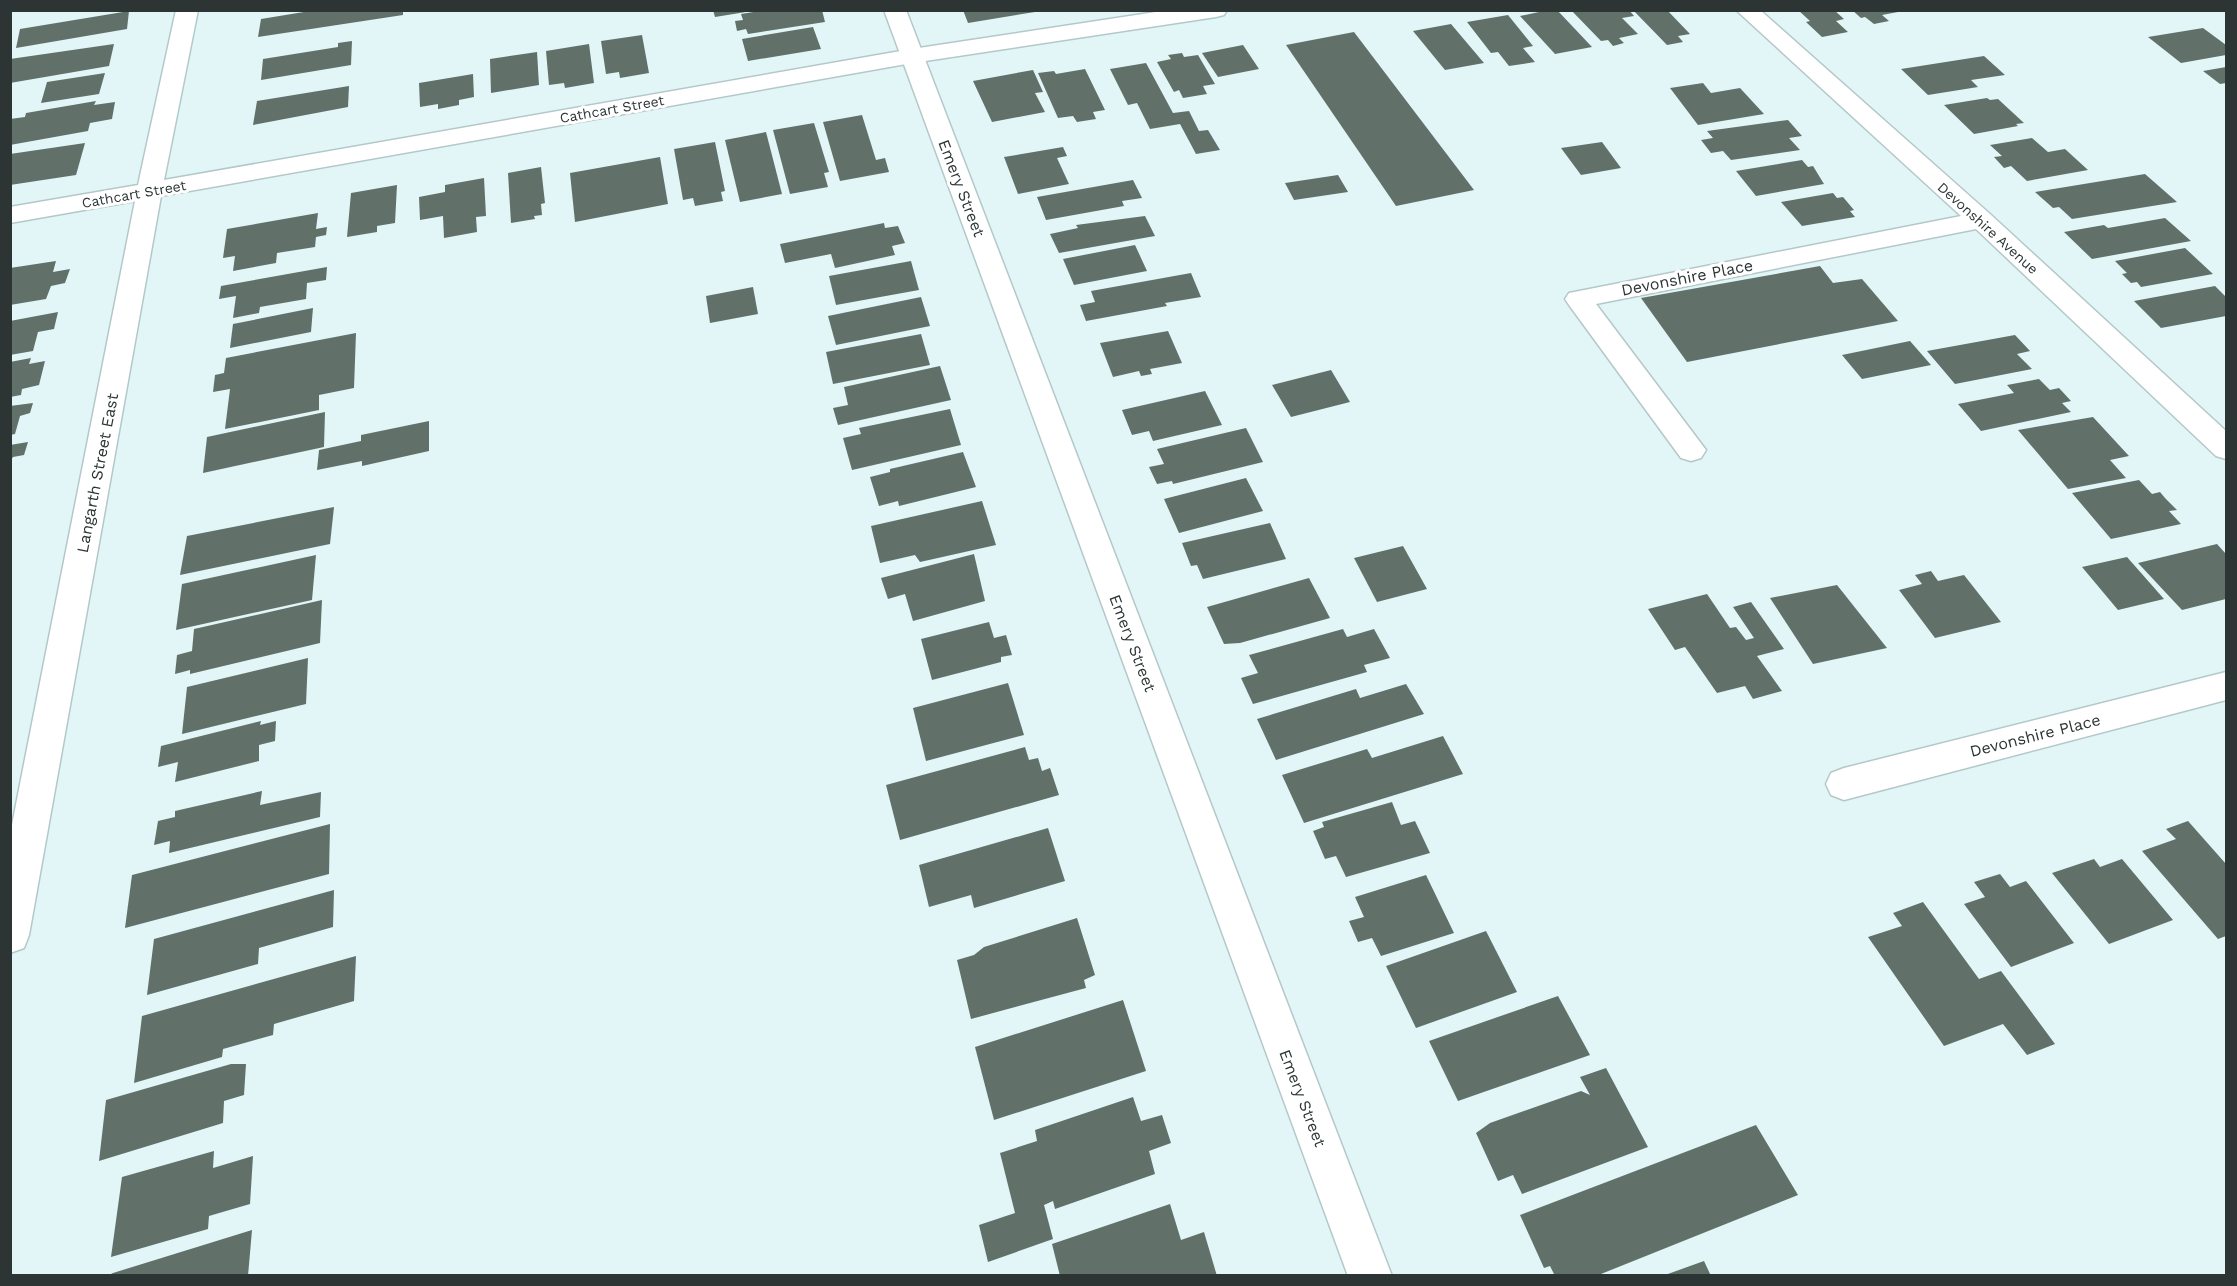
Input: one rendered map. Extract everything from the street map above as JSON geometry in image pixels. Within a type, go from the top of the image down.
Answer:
[{"type":"street","name":"Langarth Street East","points":[[10,935],[149,191],[187,10]]},
{"type":"street","name":"Emery Street","points":[[895,10],[1370,1275]]},
{"type":"street","name":"Cathcart Street","points":[[10,215],[912,56],[1216,10]]},
{"type":"street","name":"Devonshire Avenue","points":[[1747,10],[1981,220],[2226,448]]},
{"type":"street","name":"Devonshire Place","points":[[1691,450],[1578,298],[1981,220]]},
{"type":"street","name":"Devonshire Place","points":[[1844,784],[2226,686]]},
{"type":"building","points":[[316,10],[403,10],[403,15],[258,37],[261,19]]},
{"type":"building","points":[[713,10],[745,10],[746,12],[715,17]]},
{"type":"building","points":[[765,10],[822,10],[825,22],[748,34],[746,29],[737,31],[735,21],[743,20],[741,14]]},
{"type":"building","points":[[963,10],[1034,10],[1035,12],[968,23]]},
{"type":"building","points":[[1557,10],[1592,47],[1555,54],[1520,16]]},
{"type":"building","points":[[1571,10],[1629,10],[1634,16],[1622,18],[1638,34],[1619,38],[1624,43],[1613,46],[1608,40],[1601,41]]},
{"type":"building","points":[[1633,10],[1667,10],[1690,34],[1678,36],[1683,42],[1667,45]]},
{"type":"building","points":[[1798,10],[1834,10],[1844,19],[1836,21],[1848,32],[1822,37],[1806,22],[1810,21]]},
{"type":"building","points":[[1852,10],[1898,10],[1898,12],[1882,15],[1889,21],[1874,24],[1865,17],[1861,18]]},
{"type":"building","points":[[129,11],[127,29],[16,48],[20,29]]},
{"type":"building","points":[[1508,15],[1533,46],[1523,48],[1535,62],[1509,66],[1498,52],[1491,53],[1467,22]]},
{"type":"building","points":[[1451,24],[1484,63],[1445,70],[1413,31]]},
{"type":"building","points":[[813,27],[821,49],[748,61],[742,39]]},
{"type":"building","points":[[2203,28],[2226,45],[2226,55],[2181,63],[2148,37]]},
{"type":"building","points":[[1354,32],[1474,190],[1396,206],[1286,45]]},
{"type":"building","points":[[642,35],[649,73],[620,78],[619,72],[606,74],[601,41]]},
{"type":"building","points":[[352,41],[351,65],[261,80],[263,59],[338,47],[338,43]]},
{"type":"building","points":[[114,44],[109,66],[10,83],[10,59]]},
{"type":"building","points":[[589,44],[594,83],[565,88],[564,83],[549,85],[546,51]]},
{"type":"building","points":[[1243,45],[1259,69],[1218,77],[1202,53]]},
{"type":"building","points":[[537,52],[539,85],[491,93],[490,59]]},
{"type":"building","points":[[1182,53],[1184,57],[1198,55],[1215,84],[1203,86],[1207,94],[1183,98],[1179,90],[1174,92],[1157,62],[1171,59],[1168,55]]},
{"type":"building","points":[[1984,56],[2005,75],[1971,80],[1978,87],[1928,95],[1901,69]]},
{"type":"building","points":[[1146,63],[1173,113],[1189,111],[1199,131],[1208,130],[1220,150],[1196,154],[1180,124],[1150,129],[1137,103],[1128,105],[1110,69]]},
{"type":"building","points":[[2226,67],[2226,83],[2220,84],[2203,71]]},
{"type":"building","points":[[1085,69],[1105,110],[1093,112],[1096,119],[1077,122],[1073,116],[1058,118],[1038,73],[1054,71],[1056,74]]},
{"type":"building","points":[[1033,70],[1043,92],[1035,93],[1045,112],[992,122],[973,81]]},
{"type":"building","points":[[105,73],[99,94],[41,103],[47,82]]},
{"type":"building","points":[[473,74],[474,97],[459,100],[459,105],[438,109],[438,104],[420,107],[419,83]]},
{"type":"building","points":[[1703,83],[1711,93],[1740,88],[1764,114],[1698,125],[1670,88]]},
{"type":"building","points":[[349,86],[348,107],[253,125],[257,101]]},
{"type":"building","points":[[1987,98],[1998,99],[2024,123],[1974,134],[1944,105]]},
{"type":"building","points":[[96,101],[94,105],[115,102],[112,119],[90,123],[88,131],[10,145],[10,119],[25,117],[26,113]]},
{"type":"building","points":[[862,115],[876,160],[885,158],[889,172],[840,181],[823,122]]},
{"type":"building","points":[[1788,120],[1802,136],[1789,138],[1800,150],[1731,160],[1723,151],[1711,153],[1701,140],[1713,138],[1707,131]]},
{"type":"building","points":[[814,123],[829,172],[824,173],[828,187],[790,194],[773,130]]},
{"type":"building","points":[[766,132],[782,194],[740,202],[725,140]]},
{"type":"building","points":[[2032,138],[2048,152],[2065,149],[2088,170],[2027,181],[2011,166],[2004,168],[1994,157],[2002,156],[1990,145]]},
{"type":"building","points":[[715,142],[725,191],[721,192],[723,201],[695,206],[693,198],[683,200],[674,149]]},
{"type":"building","points":[[1602,142],[1621,168],[1581,175],[1561,148]]},
{"type":"building","points":[[85,143],[76,175],[10,185],[10,154]]},
{"type":"building","points":[[1063,147],[1067,156],[1057,158],[1069,184],[1018,194],[1004,157]]},
{"type":"building","points":[[660,157],[668,204],[575,222],[570,173]]},
{"type":"building","points":[[1802,160],[1808,167],[1813,166],[1824,184],[1756,196],[1736,171]]},
{"type":"building","points":[[541,167],[545,203],[541,204],[542,215],[534,216],[535,219],[511,223],[508,173]]},
{"type":"building","points":[[2145,174],[2177,202],[2072,219],[2059,207],[2053,208],[2035,192]]},
{"type":"building","points":[[1338,175],[1348,192],[1294,200],[1285,183]]},
{"type":"building","points":[[484,178],[486,216],[476,217],[477,232],[444,238],[443,216],[420,220],[419,197],[445,192],[445,185]]},
{"type":"building","points":[[1133,180],[1142,198],[1122,201],[1124,206],[1046,220],[1037,197]]},
{"type":"building","points":[[397,185],[395,223],[377,226],[377,232],[347,237],[351,193]]},
{"type":"building","points":[[1833,193],[1837,198],[1843,197],[1854,210],[1850,211],[1855,217],[1802,226],[1781,202]]},
{"type":"building","points":[[318,213],[316,229],[327,227],[326,235],[316,237],[315,247],[277,253],[276,263],[233,271],[235,256],[223,258],[227,229]]},
{"type":"building","points":[[1145,216],[1155,236],[1059,253],[1050,234],[1078,228],[1076,225]]},
{"type":"building","points":[[2165,218],[2191,241],[2092,259],[2064,232],[2104,225],[2108,228]]},
{"type":"building","points":[[884,223],[885,228],[898,226],[905,243],[892,246],[895,255],[835,268],[831,254],[785,263],[780,244]]},
{"type":"building","points":[[1135,245],[1147,271],[1074,285],[1063,259]]},
{"type":"building","points":[[2185,248],[2213,274],[2141,287],[2137,282],[2131,283],[2122,274],[2127,273],[2115,261]]},
{"type":"building","points":[[56,261],[53,272],[70,269],[65,283],[51,286],[46,299],[10,305],[10,268]]},
{"type":"building","points":[[911,261],[919,290],[836,305],[829,276]]},
{"type":"building","points":[[1820,266],[1833,283],[1862,279],[1898,321],[1687,362],[1641,298]]},
{"type":"building","points":[[327,267],[326,280],[307,283],[306,299],[260,307],[259,313],[233,318],[236,296],[219,299],[221,286]]},
{"type":"building","points":[[1191,273],[1201,297],[1165,303],[1167,306],[1086,321],[1080,305],[1095,302],[1091,291]]},
{"type":"building","points":[[2215,286],[2226,297],[2226,316],[2161,328],[2134,301]]},
{"type":"building","points":[[753,287],[758,314],[710,323],[706,296]]},
{"type":"building","points":[[921,297],[930,326],[836,345],[828,316]]},
{"type":"building","points":[[313,308],[311,332],[230,348],[233,324]]},
{"type":"building","points":[[58,312],[54,329],[38,332],[33,351],[10,355],[10,321]]},
{"type":"building","points":[[1168,331],[1182,363],[1150,369],[1152,374],[1141,376],[1139,371],[1113,377],[1100,343]]},
{"type":"building","points":[[356,333],[354,388],[319,395],[319,410],[225,429],[230,389],[213,392],[215,375],[224,373],[226,358]]},
{"type":"building","points":[[921,334],[930,365],[833,384],[826,352]]},
{"type":"building","points":[[2015,335],[2030,351],[2017,354],[2032,369],[1955,384],[1927,351]]},
{"type":"building","points":[[1910,341],[1931,365],[1862,379],[1842,355]]},
{"type":"building","points":[[31,358],[29,364],[45,361],[39,385],[22,389],[21,395],[10,397],[10,362]]},
{"type":"building","points":[[940,366],[951,400],[838,425],[833,408],[848,405],[844,387]]},
{"type":"building","points":[[1331,370],[1350,402],[1291,417],[1272,385]]},
{"type":"building","points":[[2039,379],[2050,390],[2059,388],[2071,401],[2062,403],[2071,412],[1981,431],[1958,404],[2014,393],[2007,385]]},
{"type":"building","points":[[1205,391],[1222,425],[1153,441],[1149,431],[1132,435],[1122,410]]},
{"type":"building","points":[[33,403],[30,413],[20,416],[15,434],[10,435],[10,406]]},
{"type":"building","points":[[950,409],[961,445],[852,470],[843,438],[861,434],[859,428]]},
{"type":"building","points":[[325,412],[324,447],[203,473],[207,437]]},
{"type":"building","points":[[2093,417],[2129,456],[2110,460],[2126,478],[2068,489],[2018,430]]},
{"type":"building","points":[[429,421],[429,451],[362,466],[362,461],[317,470],[319,450],[361,441],[361,435]]},
{"type":"building","points":[[1246,428],[1263,462],[1173,484],[1172,481],[1157,484],[1149,467],[1164,464],[1157,449]]},
{"type":"building","points":[[28,442],[24,455],[13,457],[10,462],[10,445]]},
{"type":"building","points":[[963,452],[976,487],[899,506],[898,501],[879,506],[870,477],[890,472],[890,469]]},
{"type":"building","points":[[1246,478],[1263,511],[1179,533],[1164,499]]},
{"type":"building","points":[[2139,480],[2152,494],[2160,492],[2177,510],[2169,511],[2181,524],[2111,539],[2072,493]]},
{"type":"building","points":[[982,501],[996,545],[920,562],[915,555],[880,563],[871,526]]},
{"type":"building","points":[[334,507],[330,544],[180,575],[187,536]]},
{"type":"building","points":[[1270,523],[1286,559],[1203,579],[1197,565],[1191,566],[1182,543]]},
{"type":"building","points":[[2217,544],[2226,554],[2226,599],[2182,610],[2138,563]]},
{"type":"building","points":[[1403,546],[1427,589],[1377,602],[1354,558]]},
{"type":"building","points":[[974,554],[985,601],[913,621],[905,594],[888,599],[881,578]]},
{"type":"building","points":[[316,555],[312,600],[176,630],[182,584]]},
{"type":"building","points":[[2127,557],[2164,599],[2118,610],[2082,567]]},
{"type":"building","points":[[1931,571],[1938,581],[1964,575],[2001,622],[1935,638],[1899,590],[1922,584],[1915,575]]},
{"type":"building","points":[[1309,578],[1330,618],[1240,643],[1224,644],[1207,607]]},
{"type":"building","points":[[1837,585],[1887,648],[1813,664],[1770,598]]},
{"type":"building","points":[[1707,594],[1730,628],[1736,627],[1746,640],[1754,638],[1733,607],[1751,602],[1784,649],[1757,656],[1782,691],[1753,699],[1745,686],[1717,693],[1685,647],[1675,650],[1648,609]]},
{"type":"building","points":[[322,600],[320,643],[190,674],[190,670],[175,674],[177,655],[192,651],[194,629]]},
{"type":"building","points":[[989,622],[994,638],[1006,635],[1012,655],[1001,657],[1001,662],[932,680],[921,639]]},
{"type":"building","points":[[1343,629],[1347,637],[1374,629],[1390,658],[1364,665],[1367,672],[1253,704],[1241,678],[1258,673],[1249,655]]},
{"type":"building","points":[[308,658],[306,704],[182,734],[187,687]]},
{"type":"building","points":[[1008,683],[1024,735],[926,761],[913,708]]},
{"type":"building","points":[[1406,684],[1424,714],[1276,760],[1257,719],[1356,689],[1360,698]]},
{"type":"building","points":[[261,721],[260,725],[276,721],[275,741],[259,745],[259,761],[175,782],[178,762],[158,767],[161,746]]},
{"type":"building","points":[[1443,736],[1463,774],[1304,823],[1282,775],[1367,749],[1372,758]]},
{"type":"building","points":[[1025,747],[1029,760],[1038,758],[1042,771],[1050,768],[1059,795],[900,840],[886,785]]},
{"type":"building","points":[[262,791],[260,805],[321,792],[320,817],[169,853],[170,841],[154,845],[158,821],[175,817],[175,811]]},
{"type":"building","points":[[1392,802],[1401,825],[1415,821],[1430,853],[1346,877],[1336,856],[1325,859],[1313,831],[1324,827],[1322,822]]},
{"type":"building","points":[[2188,821],[2226,864],[2226,936],[2218,939],[2142,851],[2176,839],[2166,829]]},
{"type":"building","points":[[330,824],[329,874],[125,928],[132,875]]},
{"type":"building","points":[[1048,828],[1065,881],[974,908],[971,895],[929,907],[919,865]]},
{"type":"building","points":[[2094,859],[2100,867],[2122,859],[2173,920],[2109,944],[2052,873]]},
{"type":"building","points":[[2000,874],[2010,887],[2026,881],[2074,943],[2011,967],[1964,904],[1985,897],[1974,882]]},
{"type":"building","points":[[1426,875],[1454,933],[1381,956],[1372,938],[1358,942],[1349,921],[1364,917],[1355,897]]},
{"type":"building","points":[[334,890],[333,927],[259,948],[258,964],[147,995],[154,939]]},
{"type":"building","points":[[1923,902],[1979,979],[2001,971],[2055,1044],[2027,1055],[2003,1024],[1944,1046],[1868,937],[1902,926],[1893,913]]},
{"type":"building","points":[[1077,918],[1095,975],[1084,980],[1086,988],[971,1019],[957,960],[974,955],[984,947]]},
{"type":"building","points":[[1486,931],[1517,992],[1416,1028],[1386,966]]},
{"type":"building","points":[[356,956],[354,1001],[274,1024],[273,1035],[223,1049],[222,1057],[134,1083],[142,1016]]},
{"type":"building","points":[[1558,996],[1590,1055],[1458,1101],[1429,1041]]},
{"type":"building","points":[[1123,1000],[1146,1071],[994,1120],[975,1047]]},
{"type":"building","points":[[231,1064],[246,1064],[244,1095],[224,1101],[223,1123],[99,1161],[106,1100]]},
{"type":"building","points":[[1606,1068],[1648,1147],[1522,1194],[1513,1175],[1498,1181],[1476,1133],[1490,1123],[1581,1091],[1590,1095],[1580,1077]]},
{"type":"building","points":[[1133,1097],[1141,1121],[1162,1115],[1171,1143],[1149,1151],[1155,1174],[1055,1209],[1053,1201],[1044,1205],[1053,1239],[988,1262],[979,1225],[1015,1213],[1000,1153],[1037,1141],[1035,1130]]},
{"type":"building","points":[[1756,1125],[1798,1195],[1596,1276],[1555,1276],[1550,1266],[1544,1268],[1520,1215]]},
{"type":"building","points":[[214,1151],[213,1168],[253,1156],[250,1204],[209,1216],[208,1229],[111,1257],[122,1177]]},
{"type":"building","points":[[1170,1204],[1181,1240],[1204,1232],[1217,1276],[1060,1276],[1052,1244]]},
{"type":"building","points":[[252,1230],[248,1276],[107,1276],[113,1273]]},
{"type":"building","points":[[1704,1261],[1711,1276],[1665,1276],[1665,1275]]}]
